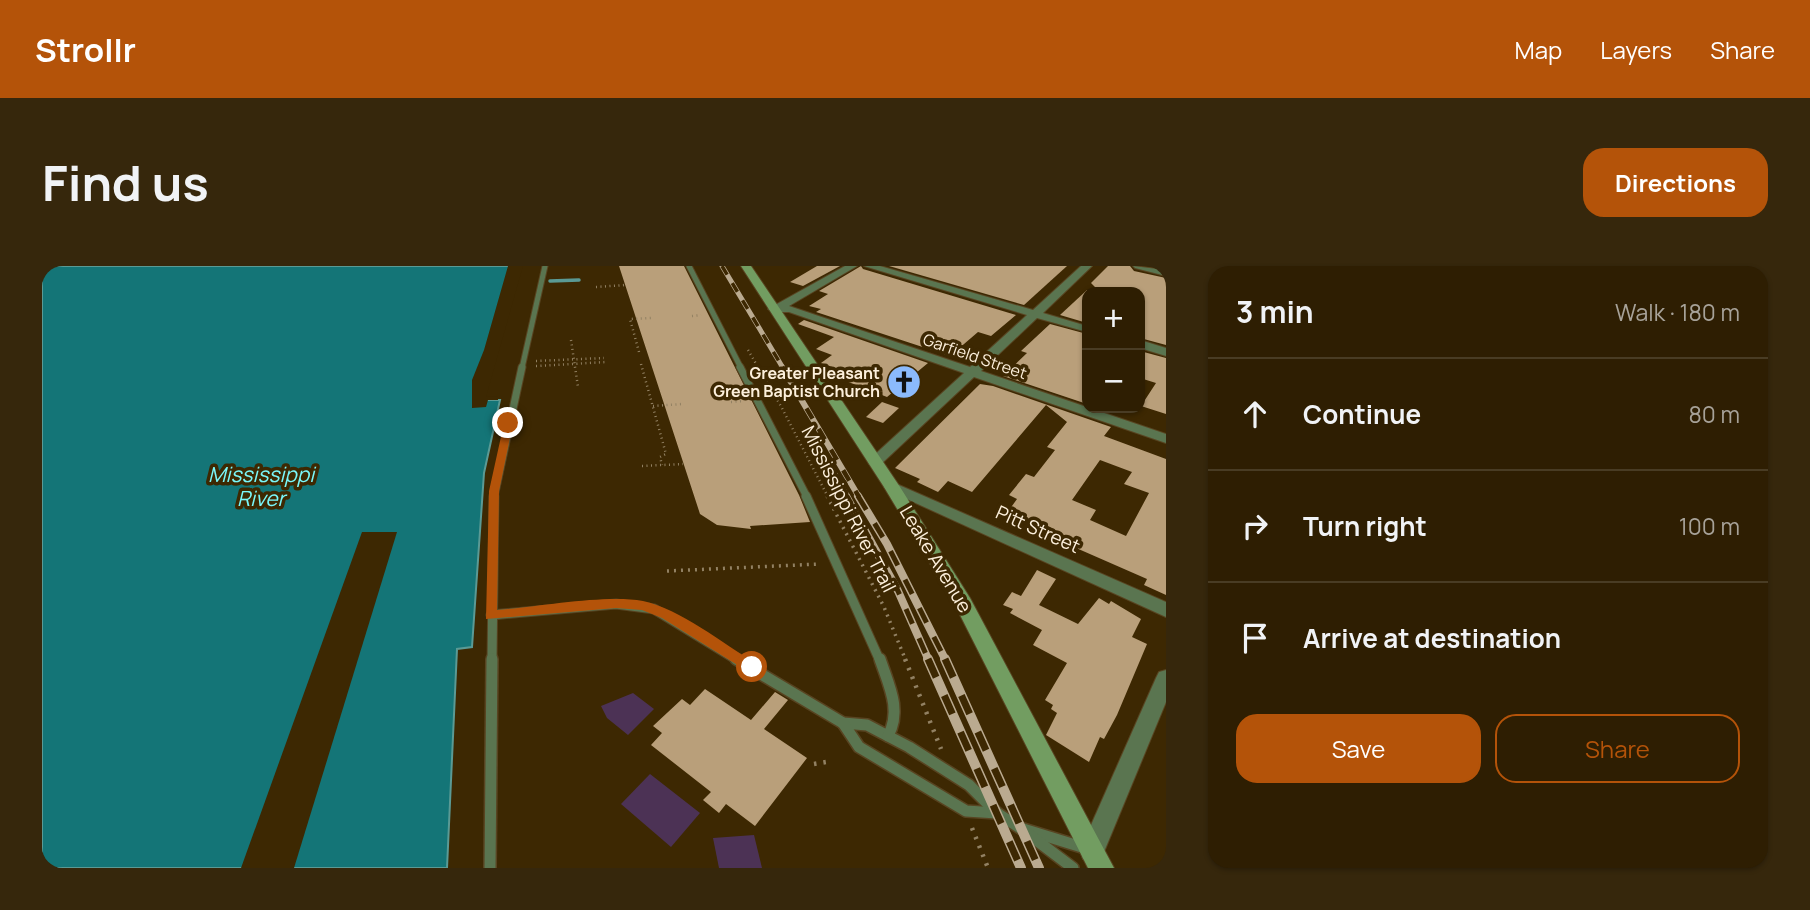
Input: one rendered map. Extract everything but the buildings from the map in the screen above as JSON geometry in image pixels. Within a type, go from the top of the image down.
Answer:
[{"type":"street","name":"Leake Avenue","points":[[746,266],[892,487],[963,603],[1096,859]]},
{"type":"street","points":[[773,309],[852,266]]},
{"type":"street","points":[[869,266],[1082,328]]},
{"type":"street","points":[[875,462],[1087,266]]},
{"type":"street","points":[[1138,266],[1166,273]]},
{"type":"street","name":"Garfield Street","points":[[773,309],[790,309],[1166,439]]},
{"type":"street","points":[[1145,346],[1166,352]]},
{"type":"street","name":"Pitt Street","points":[[892,487],[1166,610]]},
{"type":"street","points":[[1096,859],[1166,678]]},
{"type":"lane","points":[[490,868],[494,491],[545,266]]},
{"type":"lane","points":[[689,266],[823,528],[873,642],[895,703],[895,723],[888,736]]},
{"type":"lane","points":[[491,615],[616,604],[654,609],[843,723],[859,747],[966,811],[997,813]]},
{"type":"lane","points":[[843,723],[867,725],[969,785],[997,813],[1073,868]]},
{"type":"lane","points":[[1020,828],[1096,859]]},
{"type":"path","points":[[596,287],[625,285]]},
{"type":"path","points":[[639,352],[630,319],[651,318]]},
{"type":"path","points":[[571,340],[578,387]]},
{"type":"path","name":"Mississippi River Trail","points":[[748,350],[884,607],[951,774]]},
{"type":"path","points":[[523,364],[536,366],[605,360]]},
{"type":"path","points":[[641,364],[666,454],[660,457],[662,465]]},
{"type":"path","points":[[652,406],[682,404]]},
{"type":"path","points":[[642,467],[683,464]]},
{"type":"path","points":[[667,571],[832,563]]},
{"type":"path","points":[[814,764],[826,762]]},
{"type":"path","points":[[966,811],[988,868]]},
{"type":"shaded area","points":[[633,693],[654,709],[628,735],[607,718],[601,706]]},
{"type":"shaded area","points":[[650,774],[700,813],[671,847],[621,804]]},
{"type":"shaded area","points":[[754,835],[762,868],[719,868],[713,838]]},
{"type":"water","name":"Mississippi River","points":[[42,266],[520,266],[482,400],[500,400],[484,473],[472,647],[457,649],[447,868],[42,868]]},
{"type":"pier","points":[[508,266],[523,266],[486,397],[498,396],[498,400],[488,400],[486,407],[472,408],[472,380],[484,350]]},
{"type":"pier","points":[[362,532],[397,532],[294,868],[241,868]]},
{"type":"waterway","points":[[550,281],[579,280]]},
{"type":"railway","points":[[722,266],[783,368]]},
{"type":"railway","points":[[782,367],[859,497]]},
{"type":"railway","points":[[825,457],[847,497]]},
{"type":"railway","points":[[846,496],[898,591],[929,661]]},
{"type":"railway","points":[[858,496],[887,544],[945,659]]},
{"type":"railway","points":[[928,659],[1021,868]]},
{"type":"railway","points":[[945,659],[1039,868]]},
{"type":"place","name":"Greater Pleasant Green Baptist Church","points":[[904,382]]},
{"type":"route","points":[[508,423],[494,491],[491,615],[616,604],[642,606],[667,615],[752,667]]}]
